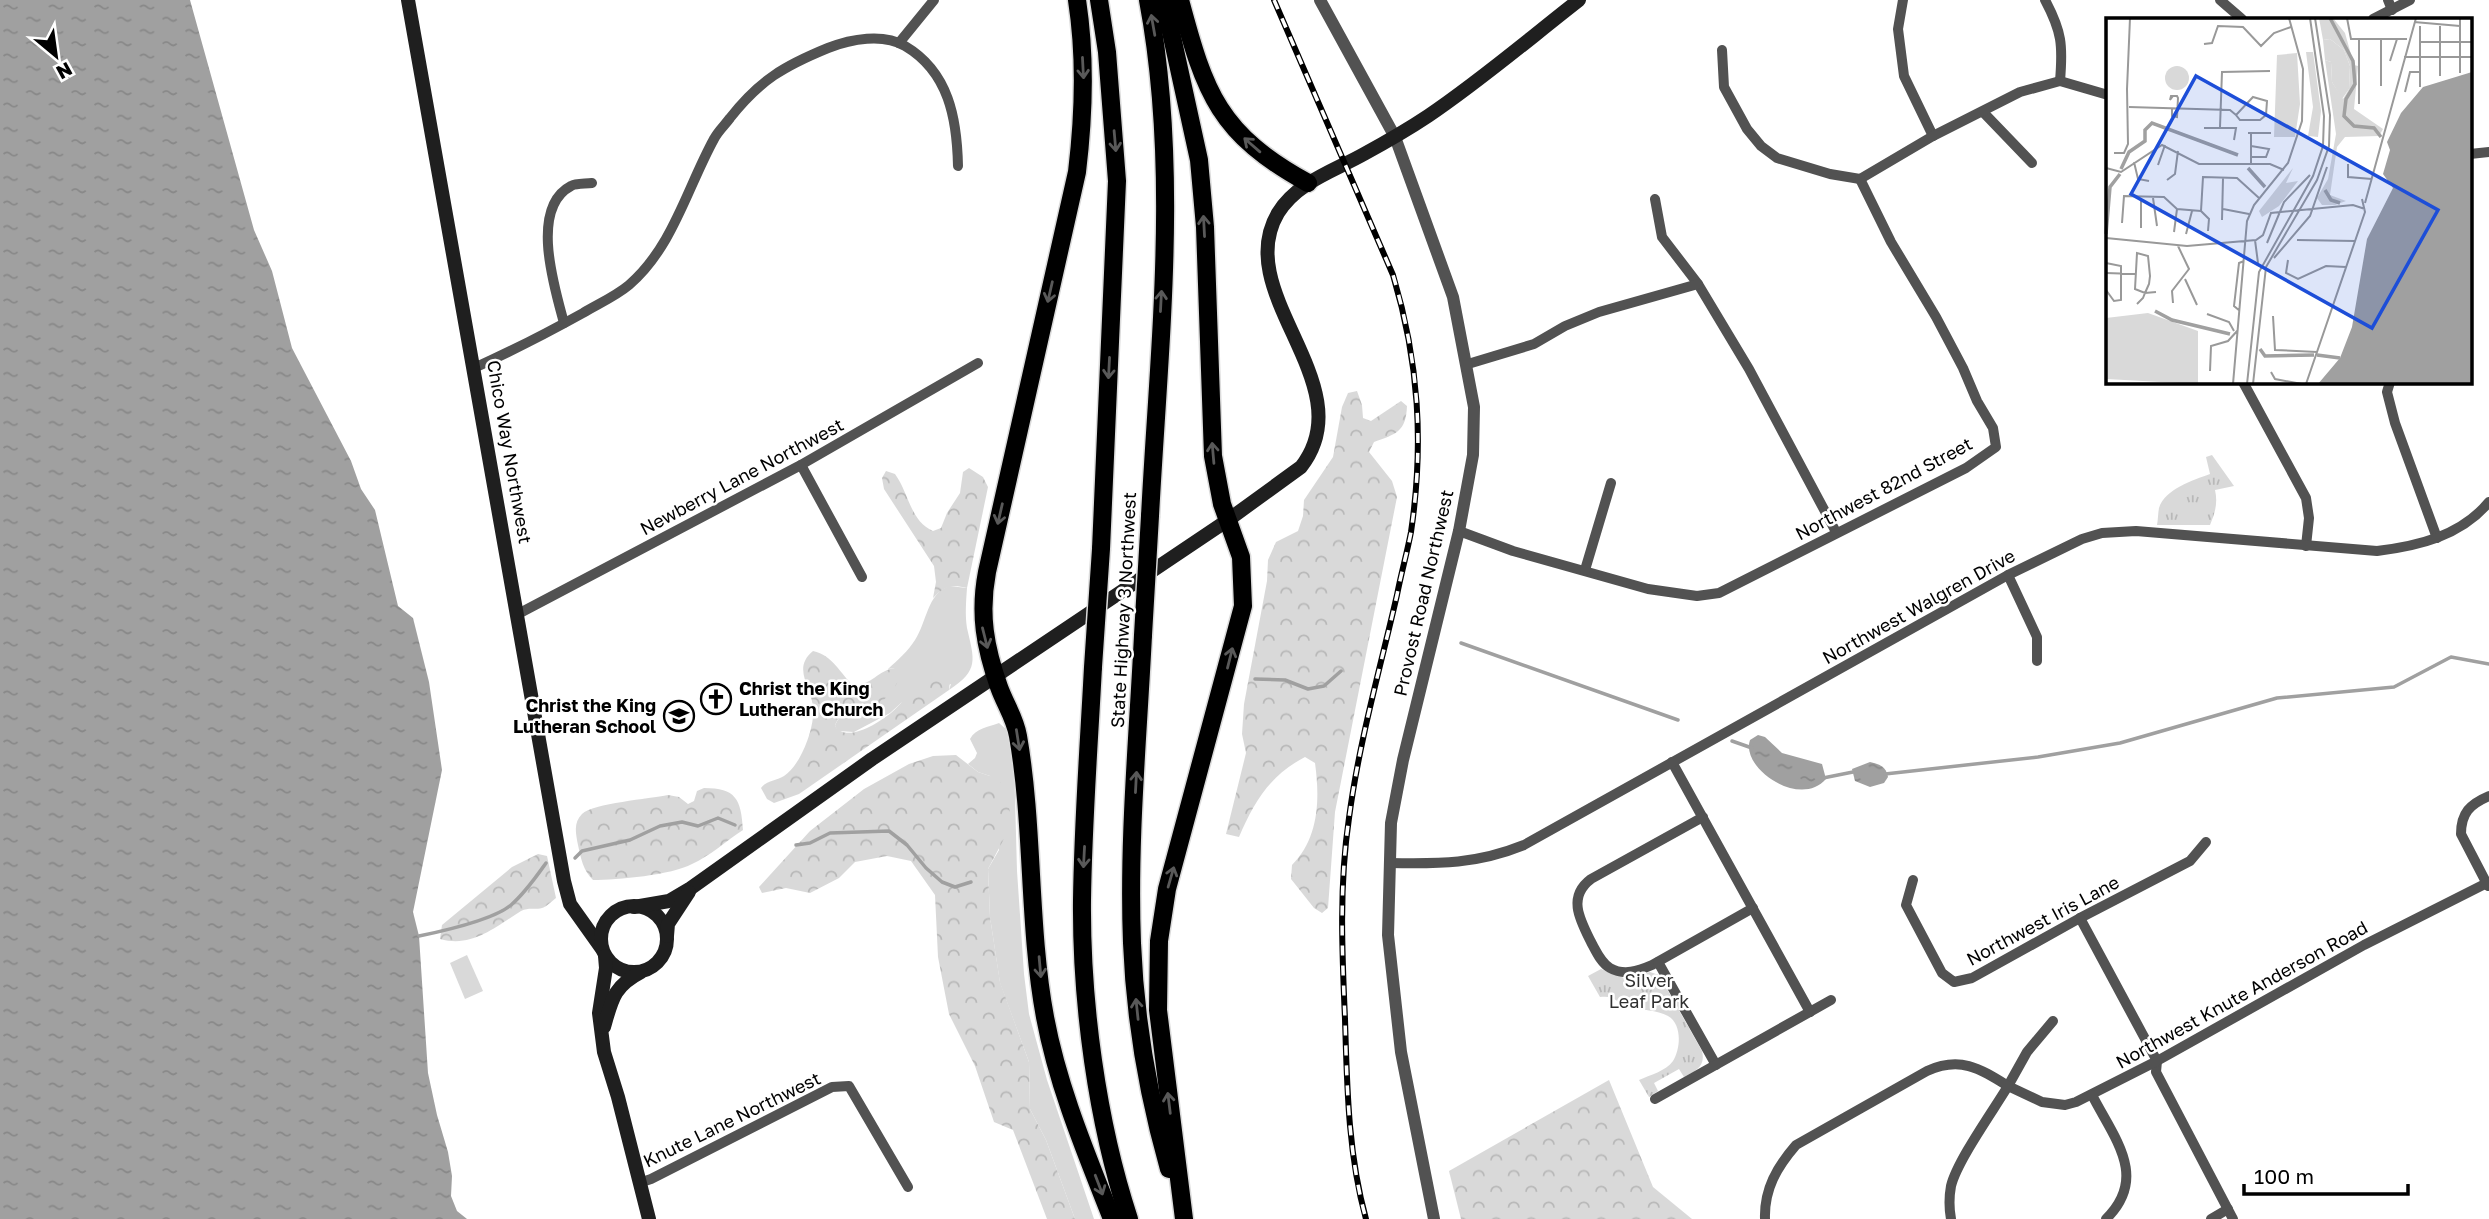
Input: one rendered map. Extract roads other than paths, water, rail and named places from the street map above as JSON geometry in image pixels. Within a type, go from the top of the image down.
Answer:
[{"type":"highway","points":[[1077,0],[1084,80],[1084,110],[1077,172],[982,599],[982,626],[995,676],[1018,737],[1042,993],[1054,1059],[1112,1219]]},
{"type":"highway","name":"State Highway 3 Northwest","points":[[1099,0],[1107,52],[1117,181],[1082,899],[1087,1012],[1105,1120],[1129,1219]]},
{"type":"highway","name":"State Highway 3 Northwest","points":[[1148,0],[1161,85],[1165,193],[1132,861],[1134,973],[1151,1097],[1183,1219]]},
{"type":"highway","points":[[1164,0],[1200,171],[1205,227],[1213,456],[1218,486],[1241,557],[1243,607],[1167,889],[1157,964],[1158,1010],[1183,1219]]},
{"type":"highway","points":[[1180,0],[1201,73],[1219,109],[1231,126],[1254,147],[1281,169],[1308,183]]},
{"type":"main road","name":"Chico Way Northwest","points":[[408,0],[564,881],[570,904],[604,952]]},
{"type":"main road","points":[[574,910],[596,917],[669,901],[691,888],[872,758],[1228,520],[1301,467],[1314,448],[1319,430],[1319,411],[1316,395],[1271,278],[1266,255],[1269,235],[1278,215],[1292,196],[1308,183],[1395,137],[1454,97],[1579,0]]},
{"type":"main road","points":[[602,1035],[617,990],[627,980],[659,960],[667,941],[668,924],[691,888]]},
{"type":"main road","points":[[634,907],[645,908],[656,916],[664,927],[667,941]]},
{"type":"main road","points":[[617,911],[604,926],[601,939],[606,968],[599,1013],[606,1060],[649,1219]]},
{"type":"main road","points":[[604,952],[621,970],[642,971]]},
{"type":"street","points":[[899,43],[934,0]]},
{"type":"street","name":"Provost Road Northwest","points":[[1321,0],[1395,137],[1453,297],[1468,364],[1474,407],[1473,455],[1459,531],[1403,760],[1391,823],[1388,935],[1401,1052],[1434,1219]]},
{"type":"street","points":[[1903,0],[1898,29],[1904,76],[1934,136]]},
{"type":"street","points":[[2045,0],[2058,25],[2062,52],[2060,81]]},
{"type":"street","points":[[2220,0],[2241,18]]},
{"type":"street","points":[[2374,18],[2390,5],[2410,0]]},
{"type":"street","points":[[474,368],[530,344],[629,285],[670,234],[715,137],[746,98],[771,76],[838,44],[883,38],[899,43],[920,55],[936,74],[952,104],[958,138],[958,166]]},
{"type":"street","points":[[1722,50],[1724,88],[1747,129],[1761,146],[1777,158],[1830,174],[1860,178],[2020,92],[2060,81],[2106,94]]},
{"type":"street","points":[[1983,112],[2032,163]]},
{"type":"street","name":"Northwest 82nd Street","points":[[1459,531],[1513,551],[1648,589],[1675,595],[1719,593],[1966,468],[1996,447],[1993,428],[1977,401],[1963,368],[1891,242],[1860,178]]},
{"type":"street","points":[[565,323],[551,277],[546,237],[553,210],[561,194],[572,185],[592,183]]},
{"type":"street","points":[[1655,199],[1662,237],[1698,284],[1749,369],[1836,532]]},
{"type":"street","points":[[1468,364],[1534,344],[1599,312],[1698,284]]},
{"type":"street","name":"Newberry Lane Northwest","points":[[518,614],[801,465],[978,363]]},
{"type":"street","points":[[2244,383],[2306,498],[2309,518],[2306,546]]},
{"type":"street","points":[[2390,383],[2387,392],[2395,423],[2437,538]]},
{"type":"street","points":[[801,465],[862,578]]},
{"type":"street","points":[[1585,570],[1611,483]]},
{"type":"street","name":"Northwest Walgren Drive","points":[[1390,863],[1458,863],[1508,852],[2008,575],[2063,546],[2102,533],[2136,531],[2204,535],[2376,551],[2408,547],[2437,538],[2485,514],[2489,502]]},
{"type":"street","points":[[2008,575],[2037,637],[2036,662]]},
{"type":"street","points":[[1672,762],[1810,1012]]},
{"type":"street","points":[[2488,884],[2461,834],[2461,825],[2462,816],[2469,806],[2489,796]]},
{"type":"street","points":[[1703,817],[1591,879],[1579,892],[1576,908],[1579,919],[1600,958],[1608,967],[1629,973],[1658,962],[1753,908]]},
{"type":"street","name":"Northwest Iris Lane","points":[[1913,880],[1906,905],[1942,973],[1954,982],[1972,978],[2190,860],[2206,842]]},
{"type":"street","name":"Northwest Knute Anderson Road","points":[[1765,1219],[1770,1184],[1796,1145],[1942,1064],[1957,1063],[1987,1073],[2030,1098],[2054,1105],[2065,1105],[2092,1095],[2364,945],[2488,884]]},
{"type":"street","points":[[2080,918],[2157,1061],[2156,1072],[2233,1219]]},
{"type":"street","points":[[1658,962],[1716,1065]]},
{"type":"street","points":[[1655,1099],[1831,1000]]},
{"type":"street","points":[[1951,1219],[1949,1205],[1952,1184],[1958,1169],[2027,1052],[2053,1021]]},
{"type":"street","name":"Knute Lane Northwest","points":[[639,1183],[832,1087],[849,1086],[908,1187]]},
{"type":"street","points":[[2092,1095],[2123,1157],[2128,1177],[2121,1202],[2106,1219]]},
{"type":"street","points":[[2211,1219],[2228,1209]]},
{"type":"water","points":[[0,0],[190,0],[254,230],[272,271],[292,348],[351,461],[361,489],[375,510],[398,606],[413,618],[429,682],[442,770],[413,912],[419,936],[428,1073],[448,1152],[452,1176],[451,1196],[457,1211],[467,1219],[0,1219]]},
{"type":"water","points":[[1758,735],[1765,737],[1782,753],[1822,764],[1826,779],[1815,787],[1802,790],[1775,781],[1763,773],[1749,751],[1750,740]]},
{"type":"water","points":[[1870,762],[1886,770],[1888,777],[1884,783],[1870,787],[1855,781],[1852,769]]},
{"type":"waterway","points":[[1461,643],[1678,720]]},
{"type":"waterway","points":[[1885,774],[2038,757],[2120,743],[2277,698],[2394,687],[2451,657],[2489,664]]},
{"type":"waterway","points":[[1255,679],[1285,680],[1308,689],[1324,686],[1341,671]]},
{"type":"waterway","points":[[1732,741],[1752,748]]},
{"type":"waterway","points":[[1823,778],[1853,772]]},
{"type":"waterway","points":[[575,858],[582,851],[630,840],[660,826],[682,822],[698,826],[718,818],[735,825]]},
{"type":"waterway","points":[[796,845],[810,843],[830,833],[889,831],[907,845],[942,882],[955,887],[971,882]]},
{"type":"waterway","points":[[419,936],[467,924],[503,910],[521,895],[546,863]]},
{"type":"railway","points":[[1274,0],[1393,275],[1409,339],[1417,403],[1417,467],[1411,532],[1358,762],[1344,868],[1342,944],[1348,1095],[1355,1170],[1366,1219]]},
{"type":"place","name":"Christ the King Lutheran Church","points":[[716,699]]},
{"type":"place","name":"Christ the King Lutheran School","points":[[679,716]]},
{"type":"park label","name":"Silver Leaf Park","points":[[1649,991]]}]
